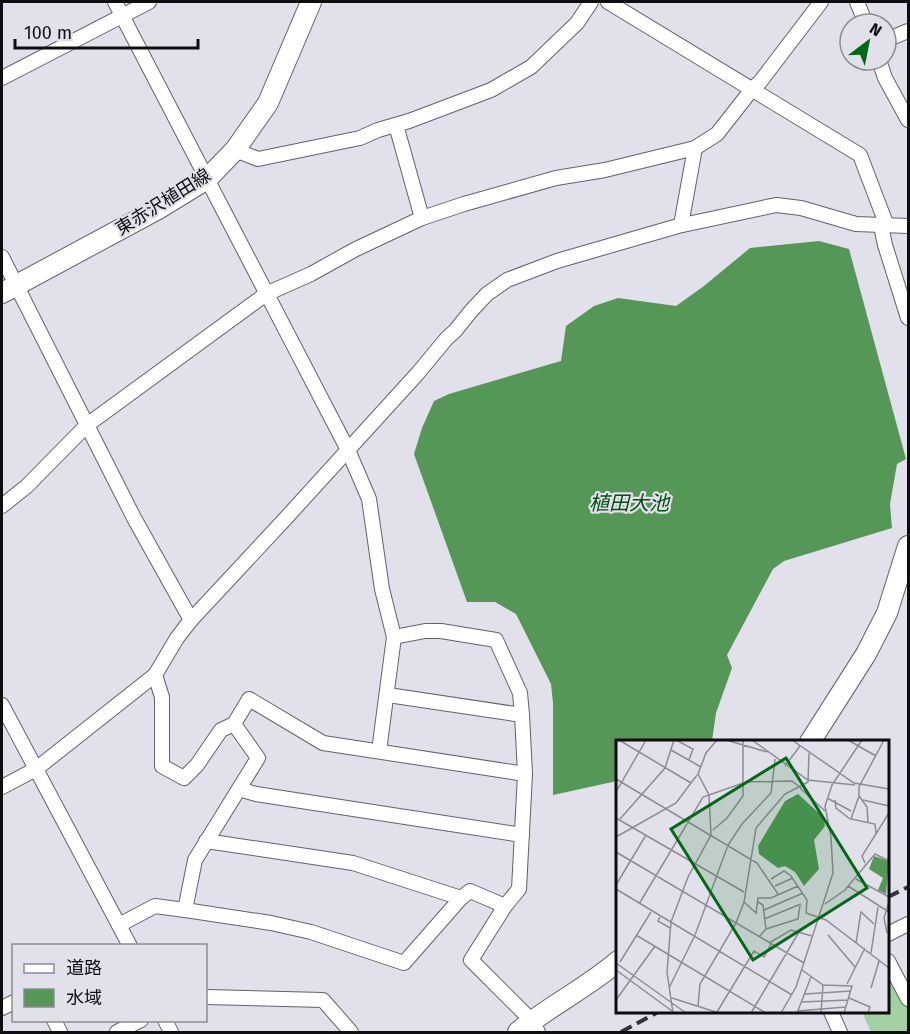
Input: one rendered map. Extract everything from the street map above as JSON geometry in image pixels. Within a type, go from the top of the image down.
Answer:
[{"type":"main road","name":"東赤沢植田線","points":[[9,289],[158,209],[207,179],[235,150],[268,103],[311,2]]},
{"type":"main road","points":[[811,740],[872,644],[887,613],[909,546]]},
{"type":"main road","points":[[529,1029],[613,969]]},
{"type":"street","points":[[114,2],[348,450],[369,499],[382,589],[394,637],[379,751]]},
{"type":"street","points":[[2,78],[149,2]]},
{"type":"street","points":[[235,150],[258,159],[360,138],[491,90],[531,67],[577,23],[591,2]]},
{"type":"street","points":[[608,2],[860,155],[884,226],[885,245],[909,318]]},
{"type":"street","points":[[2,506],[27,486],[87,425],[266,294],[422,218],[556,178],[606,170],[695,148],[717,134],[760,82],[820,2]]},
{"type":"street","points":[[883,72],[909,120]]},
{"type":"street","points":[[396,125],[422,218]]},
{"type":"street","points":[[681,225],[695,148]]},
{"type":"street","points":[[2,787],[36,769],[155,675],[177,638],[191,620],[418,373],[487,294],[507,280],[557,261],[681,225],[776,206],[801,208],[856,224],[909,226]]},
{"type":"street","points":[[2,257],[9,289],[87,425],[134,518],[191,620]]},
{"type":"street","points":[[394,637],[425,631],[441,631],[496,640],[520,693],[525,774],[519,889],[505,906],[471,960],[529,1029]]},
{"type":"street","points":[[155,675],[162,697],[162,766],[184,778],[197,765],[221,730],[234,724],[249,699],[323,743],[525,774]]},
{"type":"street","points":[[388,695],[522,715]]},
{"type":"street","points":[[2,705],[128,944]]},
{"type":"street","points":[[185,910],[195,860],[258,758],[234,724]]},
{"type":"street","points":[[239,789],[256,794],[522,835]]},
{"type":"street","points":[[207,841],[353,863],[461,898]]},
{"type":"street","points":[[119,925],[155,906],[271,923],[311,932],[404,963],[461,898],[470,891],[505,906]]},
{"type":"street","points":[[889,934],[909,924]]},
{"type":"street","points":[[889,963],[909,999]]},
{"type":"street","points":[[207,997],[323,1000],[351,1032]]},
{"type":"street","points":[[832,1013],[840,1032]]},
{"type":"street","points":[[117,1032],[137,1022]]},
{"type":"shaded area","points":[[889,971],[908,1009],[908,1032],[871,1032],[862,1013],[889,1013]]},
{"type":"water","name":"植田大池","points":[[819,241],[849,249],[906,459],[897,464],[890,504],[892,528],[784,561],[773,569],[727,655],[732,668],[716,713],[712,740],[616,740],[616,781],[553,795],[551,684],[516,614],[495,602],[467,602],[414,454],[422,428],[434,401],[449,394],[561,361],[566,326],[594,306],[618,298],[676,306],[750,248]]},
{"type":"railway","points":[[889,896],[908,887]]},
{"type":"railway","points":[[621,1032],[656,1013]]}]
